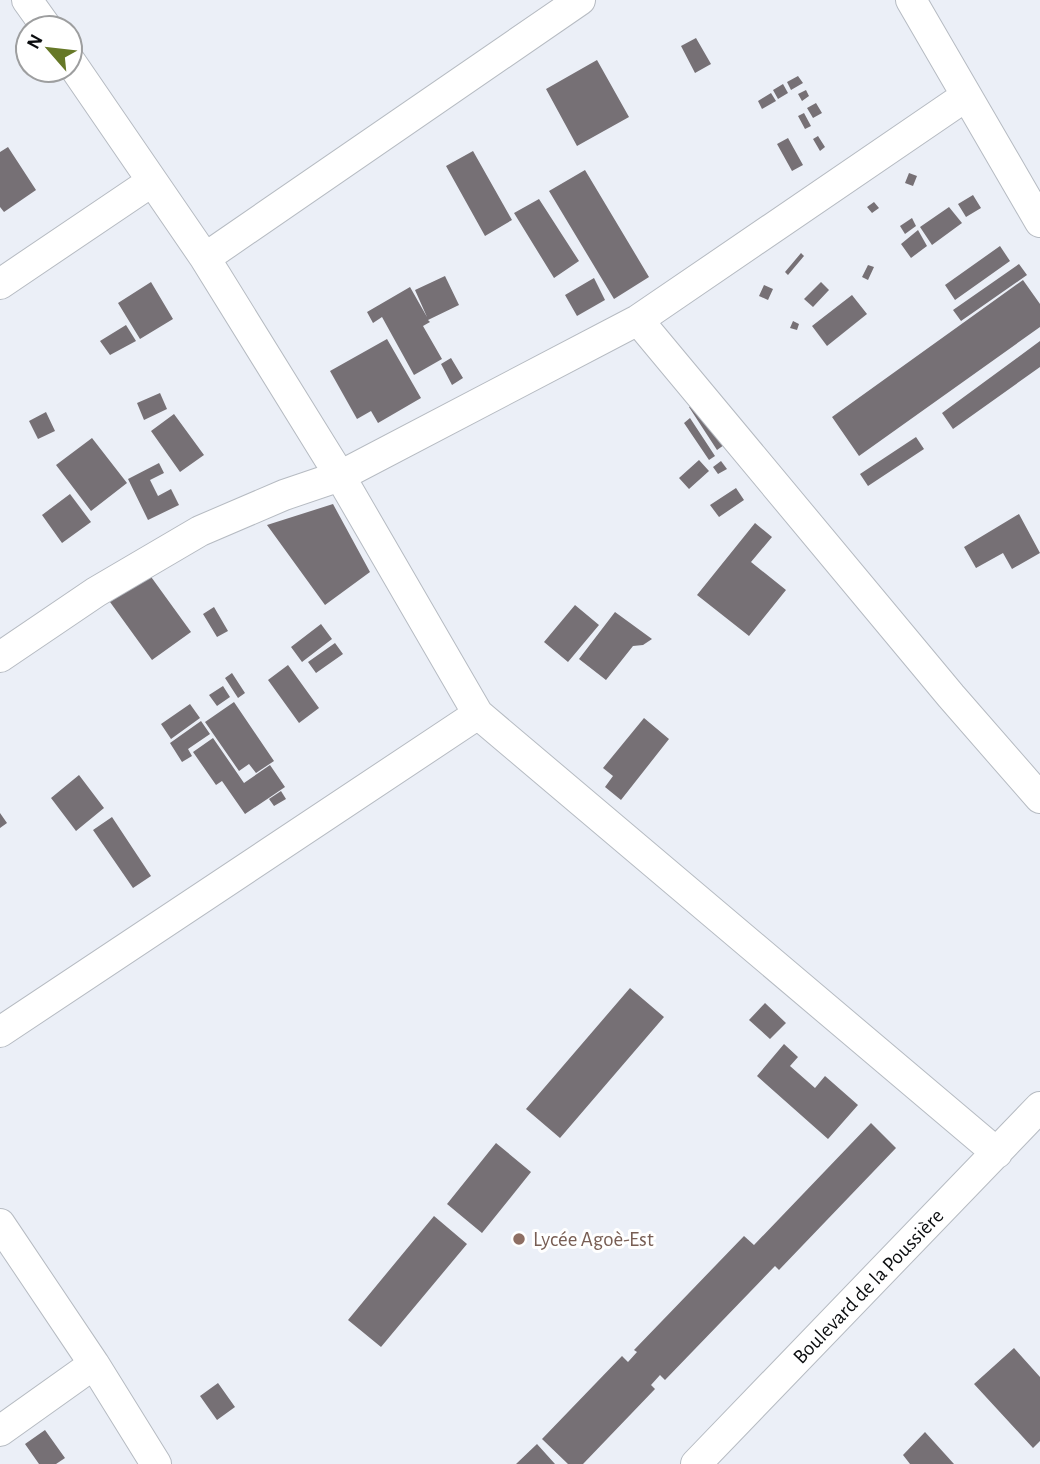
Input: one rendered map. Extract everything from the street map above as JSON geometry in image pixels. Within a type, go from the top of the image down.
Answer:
[{"type":"street","points":[[205,258],[580,0]]},
{"type":"street","points":[[911,0],[1040,222]]},
{"type":"street","points":[[84,82],[205,258],[340,476],[478,714],[997,1153]]},
{"type":"street","points":[[0,657],[96,592],[200,531],[284,495],[340,476],[638,320],[966,96]]},
{"type":"street","points":[[0,284],[151,182]]},
{"type":"street","points":[[638,320],[951,696],[1040,798]]},
{"type":"street","points":[[0,1032],[478,714]]},
{"type":"street","name":"Boulevard de la Poussière","points":[[696,1464],[1040,1107]]},
{"type":"street","points":[[0,1224],[94,1364],[156,1464]]},
{"type":"street","points":[[0,1431],[94,1364]]},
{"type":"building","points":[[696,38],[711,64],[695,73],[681,46]]},
{"type":"building","points":[[597,60],[629,117],[577,146],[546,89]]},
{"type":"building","points":[[798,76],[803,83],[791,90],[787,82]]},
{"type":"building","points":[[783,84],[788,93],[778,99],[773,90]]},
{"type":"building","points":[[806,90],[809,96],[802,101],[798,94]]},
{"type":"building","points":[[771,93],[776,101],[762,109],[758,101]]},
{"type":"building","points":[[816,103],[822,113],[813,118],[807,108]]},
{"type":"building","points":[[804,113],[811,126],[805,129],[798,116]]},
{"type":"building","points":[[818,136],[825,147],[820,151],[813,139]]},
{"type":"building","points":[[788,138],[803,165],[792,171],[777,144]]},
{"type":"building","points":[[8,147],[36,190],[4,212],[0,207],[0,152]]},
{"type":"building","points":[[473,151],[512,220],[485,236],[446,166]]},
{"type":"building","points":[[585,170],[649,277],[614,299],[549,191]]},
{"type":"building","points":[[909,173],[917,176],[913,186],[905,183]]},
{"type":"building","points":[[973,195],[981,208],[966,217],[958,204]]},
{"type":"building","points":[[539,199],[579,261],[554,278],[514,213]]},
{"type":"building","points":[[874,202],[879,208],[872,213],[867,207]]},
{"type":"building","points":[[949,207],[962,223],[932,245],[920,227]]},
{"type":"building","points":[[912,218],[916,226],[905,234],[900,226]]},
{"type":"building","points":[[918,230],[927,246],[911,258],[901,244]]},
{"type":"building","points":[[1000,246],[1010,261],[955,300],[945,285]]},
{"type":"building","points":[[801,253],[804,256],[788,275],[785,272]]},
{"type":"building","points":[[1019,264],[1027,275],[961,321],[953,310]]},
{"type":"building","points":[[868,265],[874,267],[868,280],[862,277]]},
{"type":"building","points":[[445,276],[459,305],[428,320],[430,322],[423,326],[442,359],[414,375],[382,317],[373,323],[367,312],[410,287],[427,317],[415,290]]},
{"type":"building","points":[[594,278],[605,300],[577,316],[565,295]]},
{"type":"building","points":[[1023,280],[1040,304],[1040,327],[859,456],[832,417]]},
{"type":"building","points":[[151,282],[173,319],[140,339],[118,303]]},
{"type":"building","points":[[821,282],[829,290],[813,307],[804,299]]},
{"type":"building","points":[[764,285],[773,289],[768,300],[759,296]]},
{"type":"building","points":[[852,295],[867,314],[827,346],[812,326]]},
{"type":"building","points":[[793,321],[799,324],[797,330],[790,328]]},
{"type":"building","points":[[126,325],[136,341],[110,355],[100,341]]},
{"type":"building","points":[[387,339],[421,398],[378,423],[371,411],[357,419],[330,371]]},
{"type":"building","points":[[1040,341],[1040,367],[953,429],[942,413]]},
{"type":"building","points":[[451,358],[463,378],[452,385],[441,364]]},
{"type":"building","points":[[160,393],[167,409],[144,420],[137,403]]},
{"type":"building","points":[[697,402],[724,445],[717,450],[689,407]]},
{"type":"building","points":[[46,412],[55,431],[38,439],[29,421]]},
{"type":"building","points":[[174,414],[204,455],[180,472],[151,431]]},
{"type":"building","points":[[690,418],[715,456],[709,460],[684,423]]},
{"type":"building","points":[[916,437],[924,449],[868,486],[860,474]]},
{"type":"building","points":[[92,438],[127,483],[91,511],[56,465]]},
{"type":"building","points":[[699,460],[709,471],[689,489],[679,478]]},
{"type":"building","points":[[721,461],[727,469],[718,474],[713,467]]},
{"type":"building","points":[[159,463],[164,473],[150,480],[158,496],[171,489],[179,505],[148,520],[128,479]]},
{"type":"building","points":[[736,488],[744,500],[719,517],[710,505]]},
{"type":"building","points":[[70,494],[91,522],[62,543],[42,515]]},
{"type":"building","points":[[333,504],[370,572],[325,605],[267,525]]},
{"type":"building","points":[[1019,514],[1040,553],[1012,569],[1003,553],[976,568],[964,547]]},
{"type":"building","points":[[755,523],[772,537],[751,562],[786,590],[749,636],[697,595]]},
{"type":"building","points":[[149,574],[191,632],[152,660],[110,602]]},
{"type":"building","points":[[575,605],[599,625],[568,662],[544,642]]},
{"type":"building","points":[[214,607],[228,631],[217,637],[203,614]]},
{"type":"building","points":[[615,612],[652,639],[643,645],[633,646],[606,680],[579,659]]},
{"type":"building","points":[[321,624],[332,639],[302,662],[291,647]]},
{"type":"building","points":[[335,643],[343,654],[316,673],[308,662]]},
{"type":"building","points":[[288,665],[319,708],[299,723],[268,680]]},
{"type":"building","points":[[232,673],[245,693],[238,698],[225,678]]},
{"type":"building","points":[[223,686],[230,697],[217,706],[209,695]]},
{"type":"building","points":[[234,702],[274,761],[256,773],[249,764],[239,771],[205,722]]},
{"type":"building","points":[[190,704],[200,718],[171,739],[161,724]]},
{"type":"building","points":[[644,718],[669,739],[621,800],[605,787],[613,776],[603,768]]},
{"type":"building","points":[[201,721],[210,734],[188,749],[192,756],[182,762],[170,743]]},
{"type":"building","points":[[213,738],[244,783],[270,765],[285,787],[245,814],[222,781],[216,785],[193,752]]},
{"type":"building","points":[[79,775],[104,808],[76,831],[51,798]]},
{"type":"building","points":[[281,791],[286,799],[274,806],[269,799]]},
{"type":"building","points":[[0,813],[7,823],[0,828]]},
{"type":"building","points":[[112,817],[151,876],[133,888],[93,830]]},
{"type":"building","points":[[630,988],[664,1017],[560,1138],[526,1109]]},
{"type":"building","points":[[765,1003],[786,1023],[770,1039],[749,1020]]},
{"type":"building","points":[[784,1044],[798,1057],[790,1066],[815,1088],[825,1076],[858,1105],[828,1139],[757,1076]]},
{"type":"building","points":[[871,1123],[896,1148],[779,1270],[775,1266],[665,1380],[660,1375],[651,1385],[655,1389],[583,1464],[568,1464],[542,1439],[622,1356],[628,1362],[637,1352],[634,1350],[744,1236],[754,1245]]},
{"type":"building","points":[[496,1143],[531,1172],[482,1233],[447,1204]]},
{"type":"building","points":[[434,1216],[467,1244],[381,1347],[348,1320]]},
{"type":"building","points":[[1014,1348],[1040,1377],[1040,1441],[1033,1448],[974,1384]]},
{"type":"building","points":[[218,1383],[235,1407],[217,1420],[200,1396]]},
{"type":"building","points":[[45,1430],[65,1458],[56,1464],[39,1464],[25,1444]]},
{"type":"building","points":[[925,1432],[954,1464],[910,1464],[903,1455]]},
{"type":"building","points":[[537,1444],[555,1464],[516,1464]]},
{"type":"place","name":"Lycée Agoè-Est","points":[[519,1239]]}]
